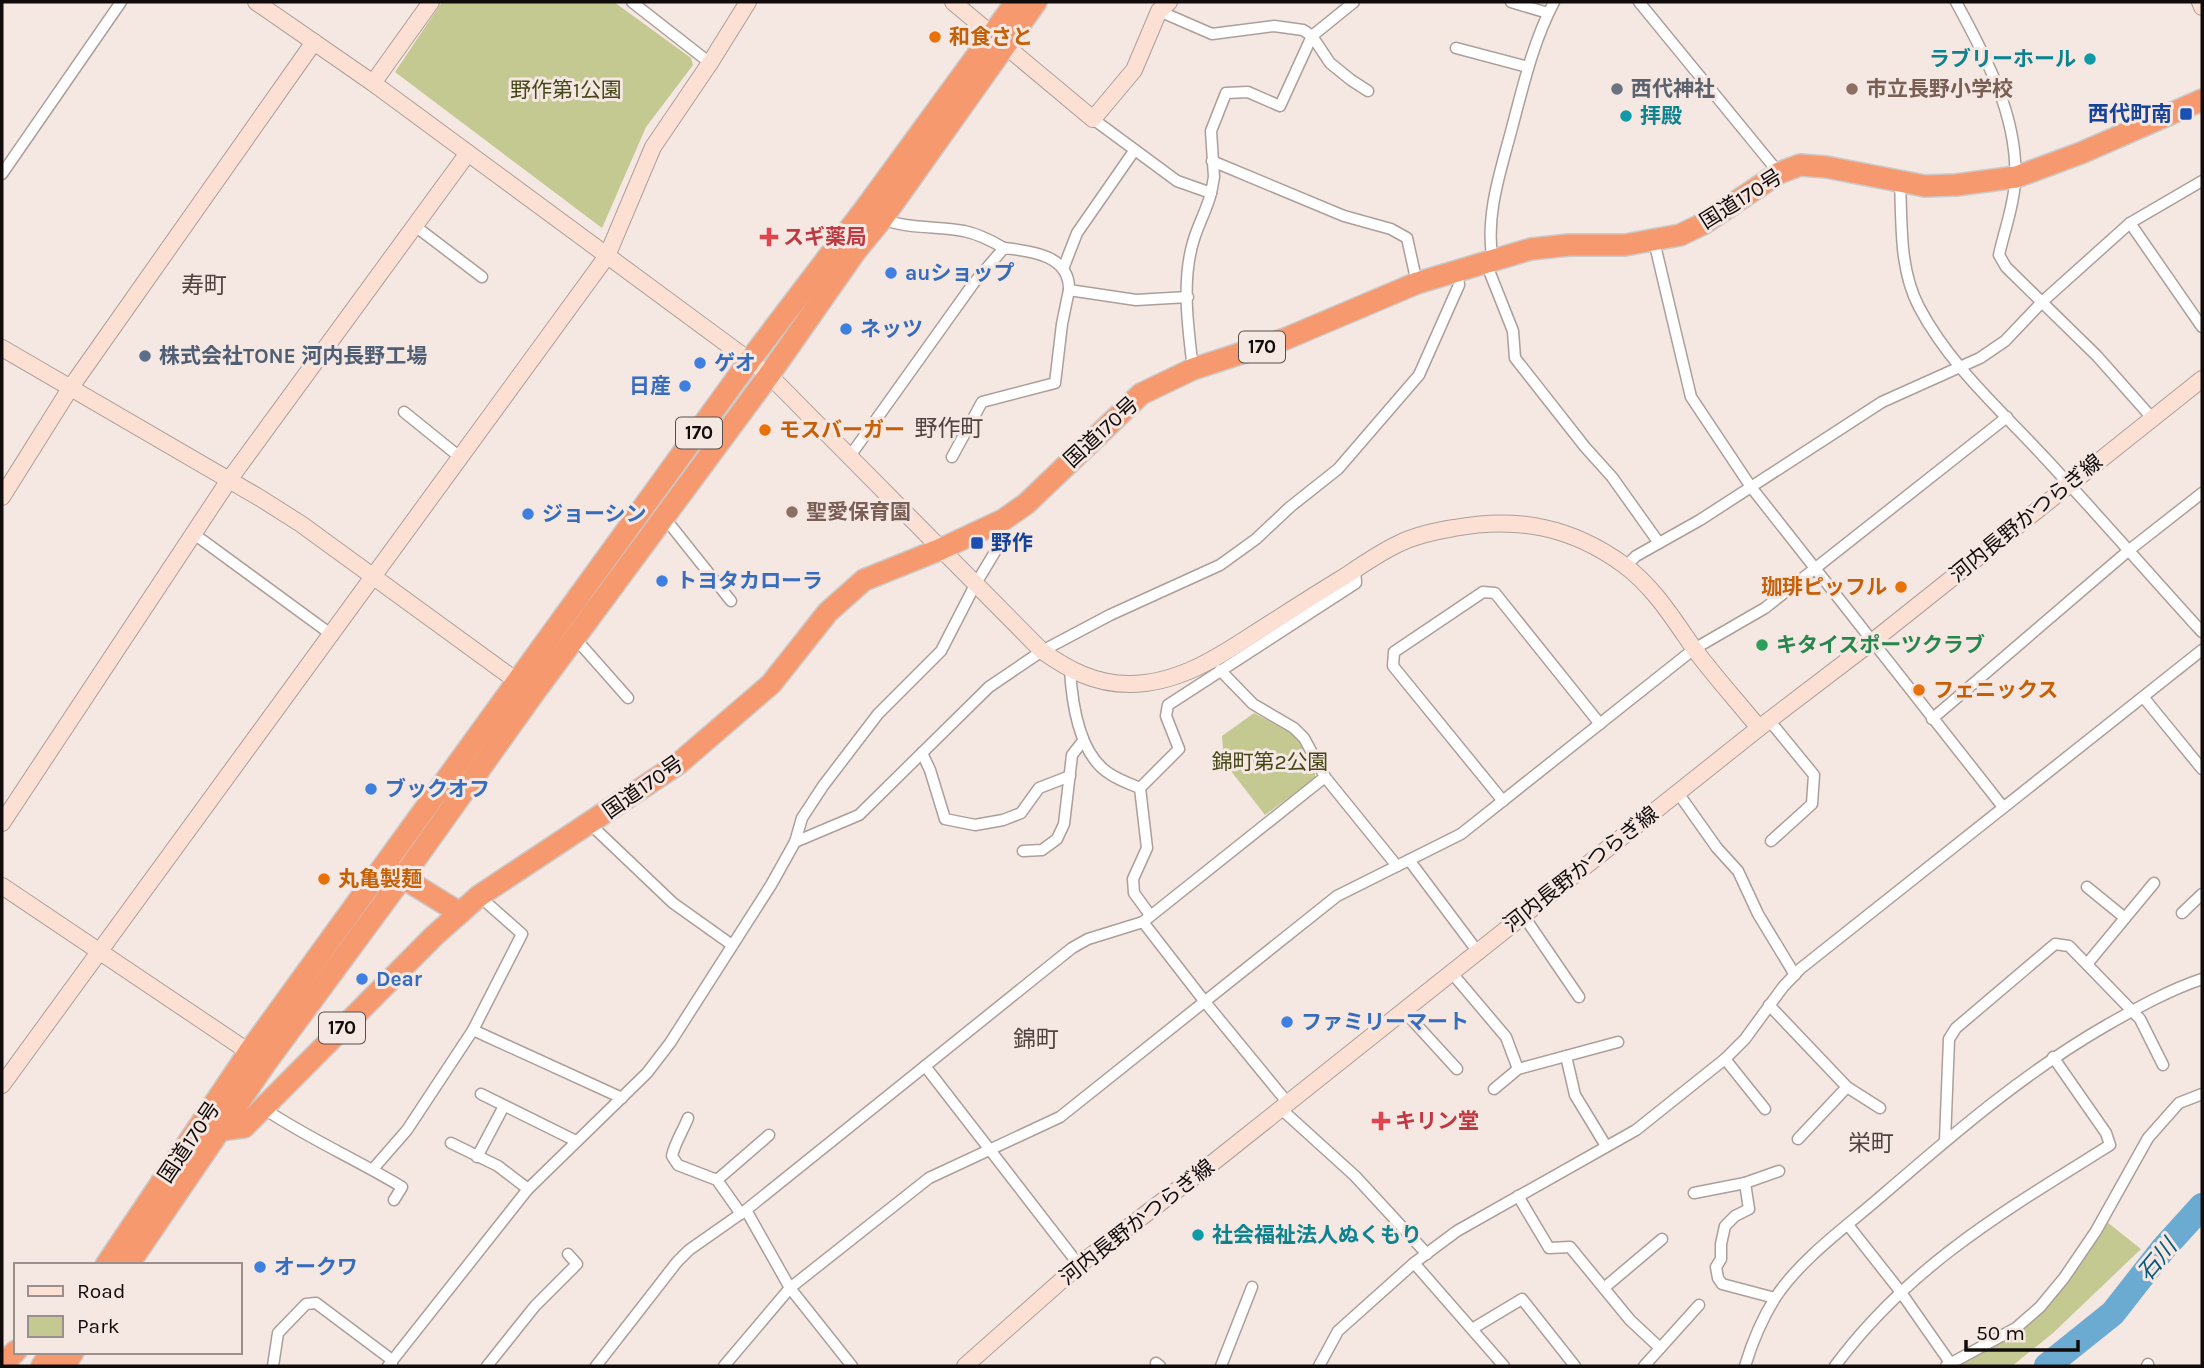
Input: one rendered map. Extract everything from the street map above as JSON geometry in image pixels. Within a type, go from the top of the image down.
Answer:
[{"type":"highway","name":"国道170号","points":[[526,687],[575,638],[769,375],[855,252],[882,219],[999,41],[1016,2]]},
{"type":"highway","name":"国道170号","points":[[107,1263],[526,687],[750,360],[867,206],[999,41],[1036,2]]},
{"type":"highway","name":"国道170号","points":[[220,1130],[244,1127],[433,936],[479,896],[678,764],[718,731],[771,684],[828,612],[864,580],[1003,520],[1026,504],[1141,394],[1193,369],[1285,339],[1417,283],[1531,249],[1569,245],[1625,245],[1680,235],[1703,224],[1779,173],[1800,165],[1826,167],[1925,186],[2016,177],[2081,153],[2202,100]]},
{"type":"highway","points":[[393,872],[460,913]]},
{"type":"highway","name":"国道170号","points":[[129,1263],[220,1130],[257,1058]]},
{"type":"street","points":[[2,174],[121,2]]},
{"type":"street","points":[[258,2],[373,83],[769,375],[1042,651],[1070,670],[1087,677],[1128,684],[1174,678],[1230,649],[1399,543],[1416,536],[1462,526],[1502,522],[1538,526],[1594,545],[1626,566],[1659,599],[1695,649],[1814,775],[1812,804],[1771,841]]},
{"type":"street","points":[[373,83],[431,2]]},
{"type":"street","points":[[632,2],[710,63]]},
{"type":"street","points":[[2,1085],[607,256],[653,147],[748,2]]},
{"type":"street","points":[[953,2],[1134,151],[1178,181],[1211,193]]},
{"type":"street","points":[[1193,369],[1188,297],[1189,267],[1194,239],[1214,177],[1211,131],[1226,93],[1248,92],[1280,106],[1312,36],[1354,2]]},
{"type":"street","points":[[1511,2],[1548,13]]},
{"type":"street","points":[[1554,2],[1528,67],[1494,199],[1489,243],[1490,262],[1513,331],[1515,358],[1612,477],[1659,543]]},
{"type":"street","points":[[1639,2],[1779,173]]},
{"type":"street","points":[[1956,2],[1996,85],[2011,136],[2016,177],[1998,256],[2097,356],[2152,418]]},
{"type":"street","points":[[2200,2],[2202,7]]},
{"type":"street","points":[[1093,119],[1134,70],[1164,6],[1212,34],[1274,26],[1303,30],[1312,36],[1330,62],[1368,91]]},
{"type":"street","points":[[2,497],[71,387],[314,42]]},
{"type":"street","points":[[1456,48],[1528,67]]},
{"type":"street","points":[[1063,269],[1077,233],[1134,151]]},
{"type":"street","points":[[2,823],[229,480],[468,153]]},
{"type":"street","points":[[1212,161],[1344,216],[1391,229],[1407,238],[1417,283]]},
{"type":"street","points":[[1626,566],[1636,556],[1700,520],[1882,402],[1980,358],[2005,341],[2042,302],[2130,223],[2202,181]]},
{"type":"street","points":[[1900,182],[1903,260],[1910,284],[1919,307],[1959,368],[2069,484],[2202,632]]},
{"type":"street","points":[[882,219],[894,224],[965,231],[989,239],[1004,248],[1045,256],[1062,265],[1070,278],[1055,383],[982,402],[952,457]]},
{"type":"street","points":[[2130,223],[2202,327]]},
{"type":"street","points":[[415,226],[482,277]]},
{"type":"street","points":[[1654,241],[1691,397],[1751,487],[2003,807]]},
{"type":"street","points":[[850,456],[972,284],[1004,248]]},
{"type":"street","points":[[795,842],[859,815],[989,687],[1042,651],[1110,615],[1220,565],[1256,539],[1290,507],[1338,469],[1419,375],[1459,285],[1457,271]]},
{"type":"street","points":[[1069,290],[1136,300],[1188,297]]},
{"type":"street","points":[[2,348],[301,524],[526,687]]},
{"type":"street","name":"河内長野かつらぎ線","points":[[965,1366],[1079,1265],[2202,379]]},
{"type":"street","points":[[404,412],[461,458]]},
{"type":"street","points":[[724,1366],[790,1288],[929,1178],[1060,1117],[1337,896],[1461,835],[1695,649],[1765,608],[2007,417]]},
{"type":"street","points":[[1932,719],[2128,551],[2202,493]]},
{"type":"street","points":[[664,517],[731,601]]},
{"type":"street","points":[[273,1366],[278,1333],[306,1304],[316,1303],[391,1364],[528,1189],[647,1073],[670,1042],[771,884],[795,842],[802,818],[878,714],[941,651],[1001,542],[1003,520]]},
{"type":"street","points":[[194,534],[332,635]]},
{"type":"street","points":[[1140,788],[1179,749],[1166,716],[1168,705],[1356,583],[1355,570]]},
{"type":"street","points":[[1503,801],[1393,666],[1394,652],[1483,592],[1495,593],[1600,724]]},
{"type":"street","points":[[575,638],[628,698]]},
{"type":"street","points":[[1319,1366],[1338,1331],[1414,1263],[1457,1231],[1636,1129],[1725,1059],[1745,1039],[1795,975],[2202,650]]},
{"type":"street","points":[[1070,670],[1072,698],[1083,741],[1099,764],[1110,774],[1140,788]]},
{"type":"street","points":[[1220,670],[1253,704],[1294,728],[1304,738],[1325,777],[1397,866]]},
{"type":"street","points":[[2144,698],[2202,769]]},
{"type":"street","points":[[1023,851],[1042,850],[1057,839],[1064,824],[1072,755],[1083,741]]},
{"type":"street","points":[[922,753],[945,820],[975,825],[1003,820],[1021,813],[1038,788],[1063,781],[1070,776]]},
{"type":"street","points":[[596,1366],[689,1250],[743,1212],[1072,948],[1088,939],[1147,919],[1325,777]]},
{"type":"street","points":[[1140,788],[1147,849],[1133,879],[1135,893],[1147,919],[1205,1002],[1284,1105],[1427,1254]]},
{"type":"street","points":[[1678,793],[1717,848],[1738,871],[1758,914],[1795,975]]},
{"type":"street","points":[[590,824],[673,903],[733,945]]},
{"type":"street","points":[[1409,860],[1478,952]]},
{"type":"street","points":[[2087,964],[2154,883]]},
{"type":"street","points":[[2,886],[97,953],[257,1058]]},
{"type":"street","points":[[2087,887],[2125,918]]},
{"type":"street","points":[[2182,913],[2202,894]]},
{"type":"street","points":[[373,1169],[407,1130],[473,1030],[522,934],[479,896]]},
{"type":"street","points":[[1523,915],[1579,997]]},
{"type":"street","points":[[1945,1141],[1949,1039],[1956,1028],[2055,944],[2069,946],[2140,1019],[2163,1065]]},
{"type":"street","points":[[1451,972],[1506,1037],[1518,1069]]},
{"type":"street","points":[[1745,1366],[1757,1332],[1775,1298],[1802,1267],[1945,1141],[2053,1057],[2132,1011],[2202,979]]},
{"type":"street","points":[[1769,1006],[1847,1087],[1880,1108]]},
{"type":"street","points":[[1404,1010],[1457,1069]]},
{"type":"street","points":[[473,1030],[622,1098]]},
{"type":"street","points":[[1494,1089],[1518,1069],[1618,1042]]},
{"type":"street","points":[[1566,1056],[1575,1095],[1605,1146]]},
{"type":"street","points":[[1835,1366],[1900,1291],[1950,1248],[1989,1220],[2110,1145],[2106,1133],[2053,1057]]},
{"type":"street","points":[[1725,1059],[1765,1109]]},
{"type":"street","points":[[925,1066],[1079,1265]]},
{"type":"street","points":[[1798,1139],[1847,1087]]},
{"type":"street","points":[[481,1094],[576,1140]]},
{"type":"street","points":[[1848,1224],[1900,1291],[1949,1365],[2016,1328],[2040,1307],[2064,1278],[2096,1231],[2148,1138],[2179,1102],[2202,1094]]},
{"type":"street","points":[[477,1157],[504,1106]]},
{"type":"street","points":[[263,1108],[299,1132],[402,1186],[394,1200]]},
{"type":"street","points":[[688,1118],[674,1144],[672,1156],[678,1165],[717,1180],[743,1212],[790,1288],[852,1366]]},
{"type":"street","points":[[717,1180],[769,1135]]},
{"type":"street","points":[[450,1143],[498,1166],[528,1189]]},
{"type":"street","points":[[1694,1193],[1745,1183],[1779,1171]]},
{"type":"street","points":[[1745,1183],[1749,1209],[1735,1216],[1726,1226],[1721,1244],[1721,1259],[1716,1267],[1718,1278],[1722,1284],[1775,1298]]},
{"type":"street","points":[[1518,1196],[1549,1248],[1570,1247],[1630,1320],[1660,1348]]},
{"type":"street","points":[[1604,1288],[1662,1239]]},
{"type":"street","points":[[487,1366],[535,1306],[577,1264],[568,1254]]},
{"type":"street","points":[[1414,1263],[1504,1366]]},
{"type":"street","points":[[1221,1366],[1252,1287]]},
{"type":"street","points":[[1472,1329],[1522,1298],[1575,1366]]},
{"type":"street","points":[[1644,1366],[1699,1305]]},
{"type":"green space","name":"野作第1公園","points":[[442,2],[614,2],[691,58],[693,65],[646,127],[602,228],[395,72]]},
{"type":"green space","name":"錦町第2公園","points":[[1254,713],[1296,736],[1315,772],[1315,778],[1265,815],[1224,762],[1222,736]]},
{"type":"green space","points":[[2107,1222],[2141,1249],[2053,1333],[2012,1366],[1955,1366],[2018,1332]]},
{"type":"waterway","name":"石川","points":[[2047,1366],[2113,1313],[2163,1249],[2202,1206]]},
{"type":"place","name":"和食さと","points":[[935,37]]},
{"type":"place","name":"ラブリーホール","points":[[2090,59]]},
{"type":"place","name":"西代神社","points":[[1617,89]]},
{"type":"place","name":"市立長野小学校","points":[[1852,89]]},
{"type":"place","name":"西代町南","points":[[2186,114]]},
{"type":"place","name":"拝殿","points":[[1626,116]]},
{"type":"place","name":"スギ薬局","points":[[769,237]]},
{"type":"place","name":"auショップ","points":[[891,273]]},
{"type":"place","name":"ネッツ","points":[[846,329]]},
{"type":"place","name":"株式会社TONE 河内長野工場","points":[[145,356]]},
{"type":"place","name":"ゲオ","points":[[700,363]]},
{"type":"place","name":"日産","points":[[685,386]]},
{"type":"place","name":"モスバーガー","points":[[765,430]]},
{"type":"place","name":"聖愛保育園","points":[[792,512]]},
{"type":"place","name":"ジョーシン","points":[[528,514]]},
{"type":"place","name":"野作","points":[[977,543]]},
{"type":"place","name":"トヨタカローラ","points":[[662,581]]},
{"type":"place","name":"珈琲ピッフル","points":[[1901,587]]},
{"type":"place","name":"キタイスポーツクラブ","points":[[1762,645]]},
{"type":"place","name":"フェニックス","points":[[1919,690]]},
{"type":"place","name":"ブックオフ","points":[[371,789]]},
{"type":"place","name":"丸亀製麺","points":[[324,879]]},
{"type":"place","name":"Dear","points":[[362,979]]},
{"type":"place","name":"ファミリーマート","points":[[1287,1022]]},
{"type":"place","name":"キリン堂","points":[[1381,1121]]},
{"type":"place","name":"社会福祉法人ぬくもり","points":[[1198,1235]]},
{"type":"place","name":"オークワ","points":[[260,1267]]},
{"type":"district","name":"寿町","points":[[204,285]]},
{"type":"district","name":"野作町","points":[[949,428]]},
{"type":"district","name":"錦町","points":[[1036,1039]]},
{"type":"district","name":"栄町","points":[[1871,1143]]}]
